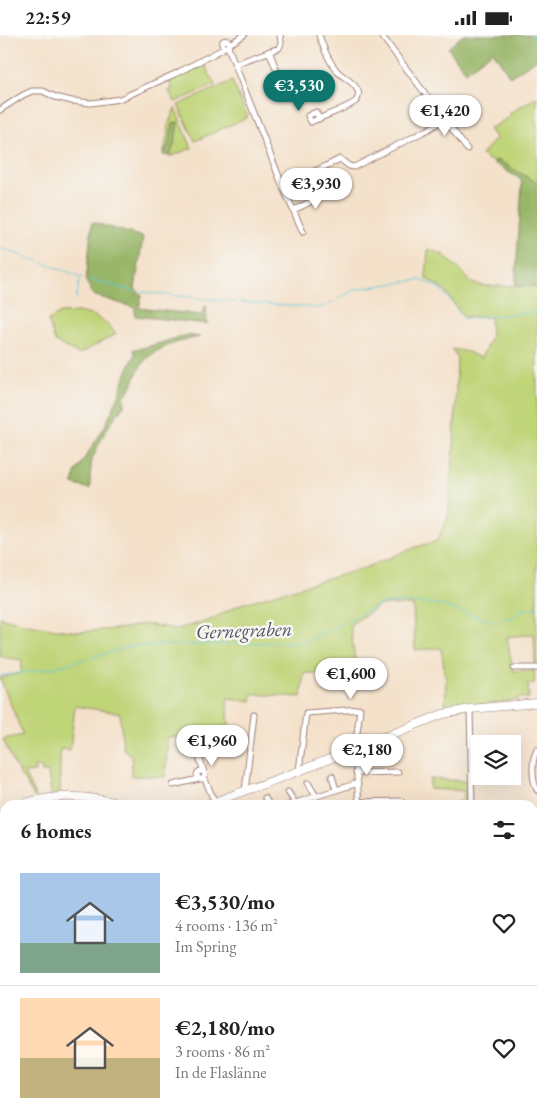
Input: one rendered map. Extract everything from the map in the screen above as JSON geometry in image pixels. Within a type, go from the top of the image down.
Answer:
[{"type":"street","points":[[225,42],[233,42],[244,35]]},
{"type":"street","points":[[235,64],[280,46],[280,35]]},
{"type":"street","points":[[319,35],[324,50],[337,71],[354,85],[359,92],[358,99],[353,103],[319,119]]},
{"type":"street","points":[[381,35],[467,149]]},
{"type":"street","points":[[225,42],[303,232]]},
{"type":"street","points":[[0,110],[32,91],[43,91],[55,97],[91,103],[120,99],[221,51],[225,42]]},
{"type":"street","points":[[269,51],[279,76]]},
{"type":"street","points":[[283,187],[340,159],[349,166],[354,167],[429,129],[444,119]]},
{"type":"street","points":[[294,210],[330,192]]},
{"type":"street","points":[[514,668],[537,668]]},
{"type":"street","points":[[221,800],[444,714],[470,709],[537,703]]},
{"type":"street","points":[[299,771],[306,713],[360,709],[355,749],[359,800]]},
{"type":"street","points":[[470,709],[472,800]]},
{"type":"street","points":[[245,791],[254,715]]},
{"type":"street","points":[[537,751],[535,753],[533,770],[537,790]]},
{"type":"street","points":[[199,757],[209,800]]},
{"type":"street","points":[[356,773],[398,772]]},
{"type":"street","points":[[173,785],[202,776]]},
{"type":"street","points":[[332,776],[336,789]]},
{"type":"street","points":[[308,783],[316,796]]},
{"type":"street","points":[[304,800],[358,783]]},
{"type":"street","points":[[288,792],[291,800]]},
{"type":"street","points":[[36,800],[68,796],[86,800]]},
{"type":"green space","points":[[463,35],[537,35],[537,59],[510,77],[493,51],[466,72],[448,48]]},
{"type":"green space","points":[[203,61],[215,85],[175,102],[169,91],[172,89],[168,79]]},
{"type":"green space","points":[[232,81],[248,117],[195,141],[178,105]]},
{"type":"green space","points":[[537,97],[537,183],[505,164],[496,160],[494,163],[481,155],[496,139],[489,129],[511,116],[510,113]]},
{"type":"green space","points":[[175,108],[192,148],[170,156],[178,122],[163,155],[169,129],[167,127]]},
{"type":"green space","points":[[178,122],[170,156],[163,155],[169,144],[173,123]]},
{"type":"green space","points":[[495,160],[537,183],[537,286],[515,286],[522,184],[520,179],[494,163]]},
{"type":"green space","points":[[92,222],[143,237],[135,289],[142,295],[139,308],[202,315],[206,305],[207,324],[135,316],[135,308],[93,295],[86,281]]},
{"type":"green space","points":[[428,249],[444,255],[472,283],[484,286],[537,286],[537,664],[535,664],[534,634],[507,637],[513,671],[534,670],[535,684],[528,684],[529,698],[518,698],[518,700],[445,710],[446,680],[441,648],[415,650],[413,605],[380,605],[350,625],[357,674],[304,673],[301,697],[252,694],[251,701],[227,698],[230,740],[168,737],[165,777],[131,776],[132,756],[123,749],[120,713],[75,706],[70,750],[60,749],[60,791],[58,795],[51,795],[48,772],[42,772],[41,766],[34,767],[35,772],[24,773],[35,798],[15,766],[3,739],[23,735],[0,678],[21,673],[22,660],[0,657],[0,617],[18,622],[79,632],[126,628],[143,624],[177,629],[208,621],[241,604],[365,568],[416,547],[437,541],[448,517],[454,448],[457,357],[452,349],[468,352],[481,358],[491,337],[490,317],[464,317],[445,291],[426,278]]},
{"type":"green space","points":[[78,312],[95,316],[108,325],[116,334],[79,354],[55,342],[48,320],[61,313]]},
{"type":"green space","points":[[187,335],[200,337],[166,347],[150,356],[144,362],[124,396],[124,406],[106,430],[92,459],[90,489],[72,484],[75,473],[104,428],[120,393],[126,373],[135,354],[133,349],[139,349]]},
{"type":"green space","points":[[430,779],[467,781],[467,800],[464,800],[464,791],[430,789]]},
{"type":"waterway","points":[[530,35],[537,40]]},
{"type":"waterway","points":[[0,248],[40,262]]},
{"type":"waterway","points":[[43,263],[82,277]]},
{"type":"waterway","points":[[76,299],[80,278]]},
{"type":"waterway","points":[[88,279],[137,292]]},
{"type":"waterway","points":[[338,299],[356,289],[418,280],[433,285],[444,293],[465,319],[537,312]]},
{"type":"waterway","points":[[142,292],[235,302]]},
{"type":"waterway","points":[[240,302],[318,308],[325,306]]},
{"type":"waterway","points":[[329,304],[333,302]]},
{"type":"waterway","name":"Gernegraben","points":[[0,676],[52,668],[133,646],[304,642],[379,605],[401,602],[437,604],[487,620],[496,621],[513,617],[520,610],[537,608]]}]
